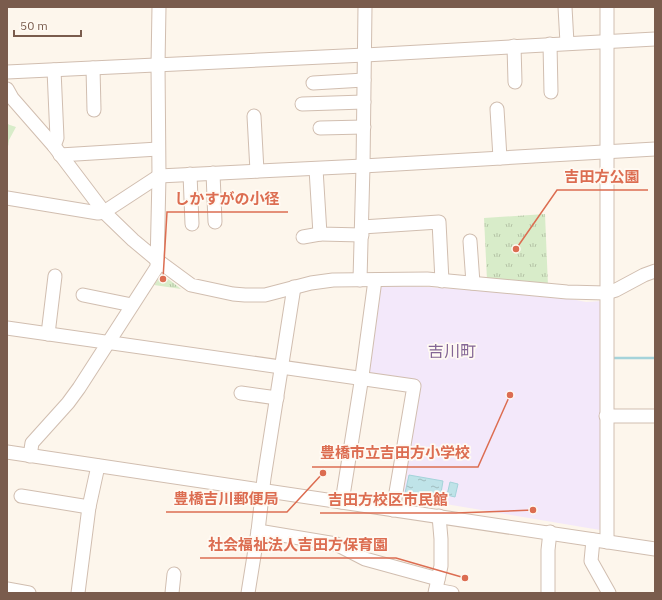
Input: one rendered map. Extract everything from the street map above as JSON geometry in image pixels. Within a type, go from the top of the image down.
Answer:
[{"type":"street","points":[[30,456],[32,443],[68,403],[79,388],[157,266],[159,7]]},
{"type":"street","points":[[360,280],[365,7]]},
{"type":"street","points":[[565,7],[567,43]]},
{"type":"street","points":[[606,7],[607,542]]},
{"type":"street","points":[[7,72],[365,55],[655,39]]},
{"type":"street","points":[[550,44],[551,92]]},
{"type":"street","points":[[514,46],[515,82]]},
{"type":"street","points":[[93,68],[94,110]]},
{"type":"street","points":[[54,70],[57,150]]},
{"type":"street","points":[[314,83],[364,80]]},
{"type":"street","points":[[7,89],[12,98],[57,150],[104,212],[157,260],[191,285],[233,294],[264,295],[311,283],[333,280],[427,279],[567,292],[606,292],[616,290],[644,275],[655,271]]},
{"type":"street","points":[[302,104],[364,102]]},
{"type":"street","points":[[497,109],[500,158]]},
{"type":"street","points":[[254,116],[257,171]]},
{"type":"street","points":[[320,128],[364,127]]},
{"type":"street","points":[[57,150],[158,149]]},
{"type":"street","points":[[7,198],[98,213],[104,212],[158,176],[316,169],[655,149]]},
{"type":"street","points":[[316,169],[320,234]]},
{"type":"street","points":[[213,173],[215,222]]},
{"type":"street","points":[[190,174],[192,224]]},
{"type":"street","points":[[303,237],[439,222],[442,280]]},
{"type":"street","points":[[470,241],[473,283]]},
{"type":"street","points":[[48,334],[55,276]]},
{"type":"street","points":[[342,502],[375,280]]},
{"type":"street","points":[[248,593],[264,490],[264,478],[294,287]]},
{"type":"street","points":[[83,295],[132,305]]},
{"type":"street","points":[[7,328],[414,386],[393,510]]},
{"type":"street","points":[[240,393],[277,398]]},
{"type":"street","points":[[606,416],[655,416]]},
{"type":"street","points":[[7,452],[550,532],[655,549]]},
{"type":"street","points":[[78,593],[89,507],[98,466]]},
{"type":"street","points":[[21,496],[89,507]]},
{"type":"street","points":[[436,587],[441,566],[439,516]]},
{"type":"street","points":[[258,531],[336,544],[365,559],[452,593]]},
{"type":"street","points":[[548,593],[548,550],[550,532]]},
{"type":"street","points":[[593,540],[591,561],[609,593]]},
{"type":"street","points":[[172,593],[174,574]]},
{"type":"street","points":[[7,589],[29,593]]},
{"type":"shaded area","points":[[401,285],[485,291],[571,299],[586,302],[602,301],[603,528],[600,530],[404,497],[401,493],[418,381],[364,373],[377,286]]},
{"type":"green space","points":[[7,124],[16,127],[9,140],[7,153]]},
{"type":"green space","points":[[545,214],[548,286],[487,280],[484,218]]},
{"type":"green space","points":[[162,274],[181,289],[154,285]]},
{"type":"water","points":[[409,475],[443,481],[440,499],[405,493]]},
{"type":"water","points":[[450,482],[458,484],[455,497],[447,495]]},
{"type":"waterway","points":[[612,358],[655,358]]},
{"type":"place","name":"吉田方公園","points":[[516,249]]},
{"type":"place","name":"しかすがの小径","points":[[163,279]]},
{"type":"place","name":"豊橋市立吉田方小学校","points":[[510,395]]},
{"type":"place","name":"豊橋吉川郵便局","points":[[323,473]]},
{"type":"place","name":"吉田方校区市民館","points":[[533,510]]},
{"type":"place","name":"社会福祉法人吉田方保育園","points":[[465,578]]},
{"type":"district","name":"吉川町","points":[[452,351]]}]
